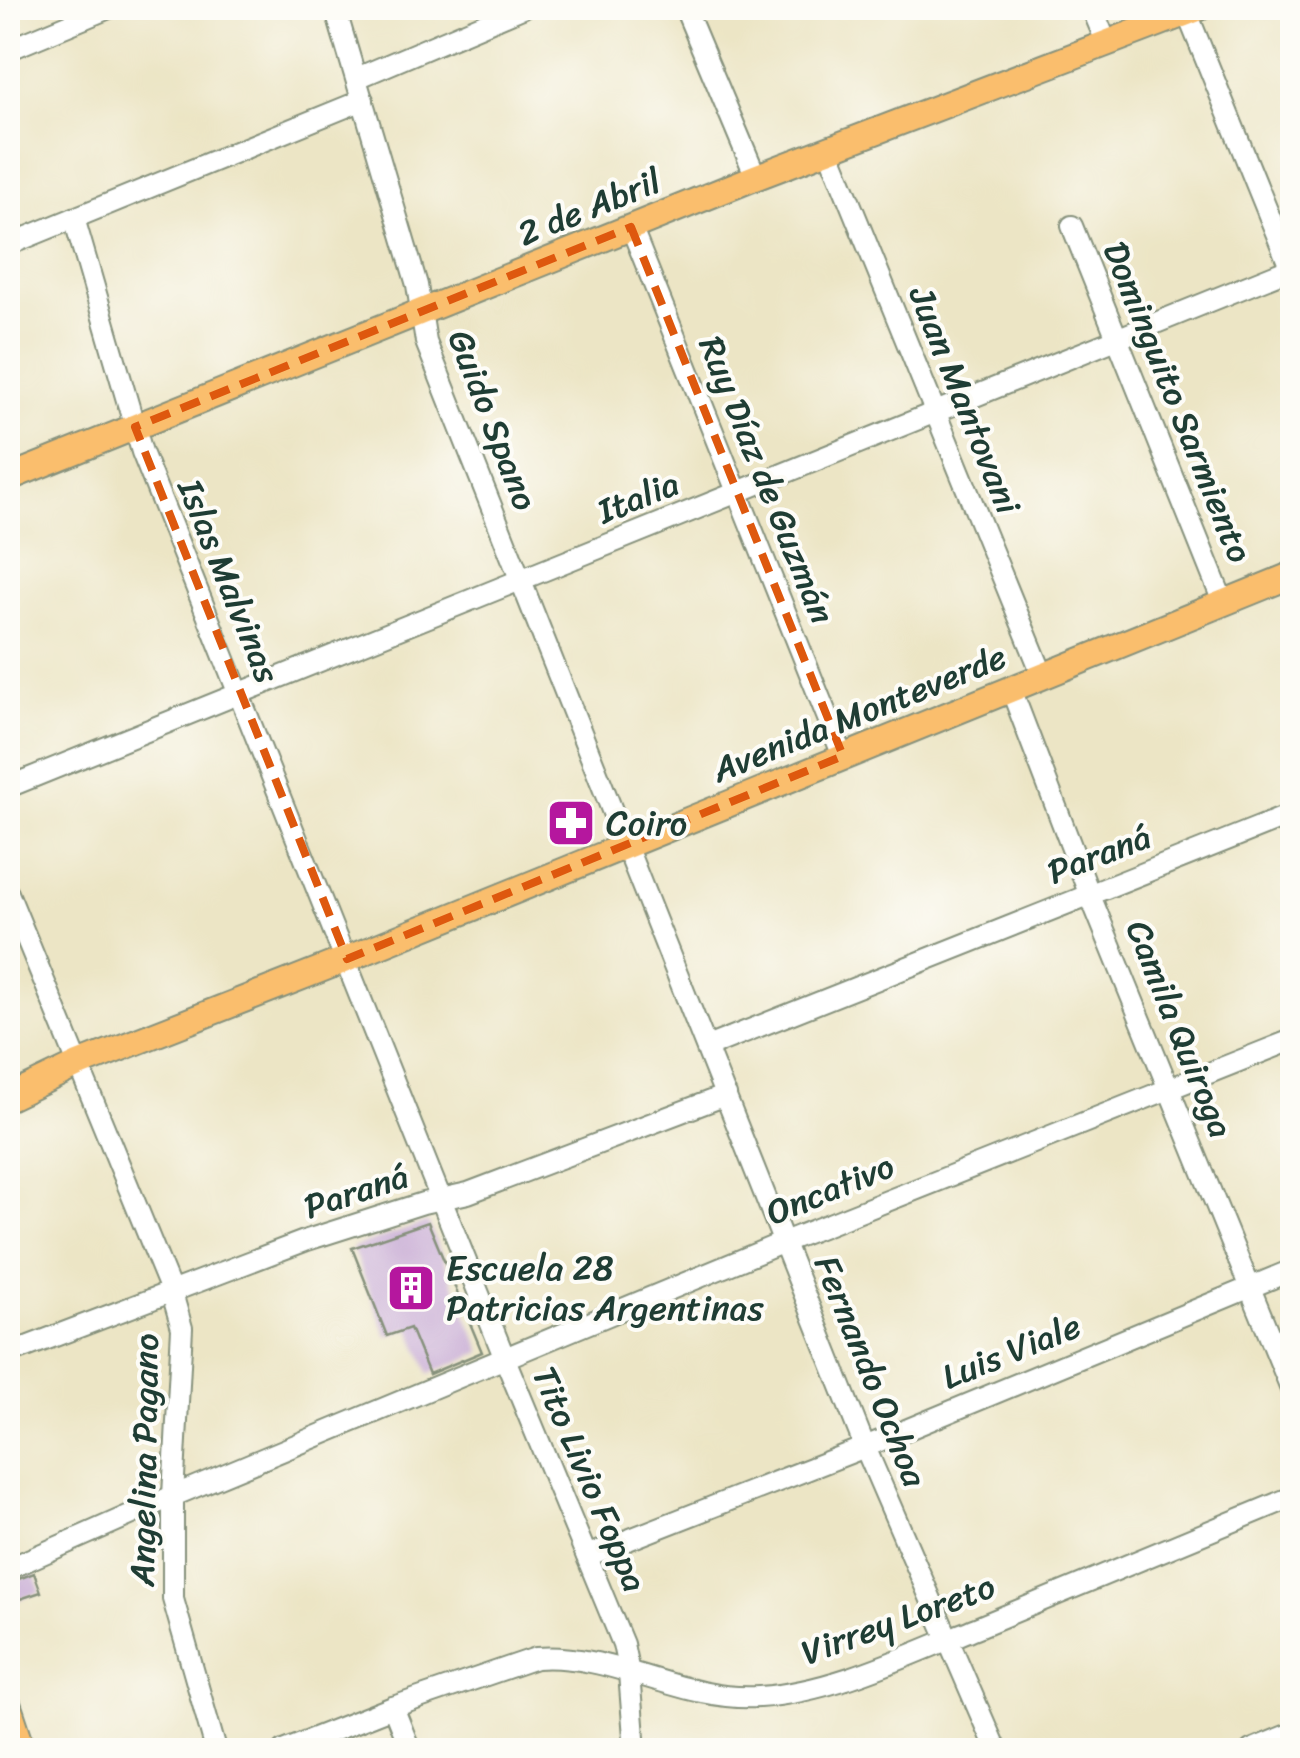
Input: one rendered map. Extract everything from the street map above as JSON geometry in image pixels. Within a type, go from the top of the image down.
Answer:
[{"type":"main road","name":"2 de Abril","points":[[8,478],[828,148],[1193,10]]},
{"type":"main road","name":"Avenida Monteverde","points":[[8,1098],[77,1064],[347,960],[1292,575]]},
{"type":"main road","points":[[8,1705],[22,1750]]},
{"type":"street","points":[[8,50],[109,8]]},
{"type":"street","name":"Guido Spano","points":[[335,8],[418,285],[426,342],[624,845]]},
{"type":"street","points":[[357,78],[522,8]]},
{"type":"street","points":[[684,8],[756,177]]},
{"type":"street","points":[[1092,8],[1107,44]]},
{"type":"street","points":[[1193,10],[1292,269]]},
{"type":"street","points":[[8,245],[363,100]]},
{"type":"street","name":"Juan Mantovani","points":[[828,148],[1044,676]]},
{"type":"street","name":"Islas Malvinas","points":[[74,218],[142,452],[347,960]]},
{"type":"street","name":"Dominguito Sarmiento","points":[[1072,226],[1223,602]]},
{"type":"street","name":"Ruy Díaz de Guzmán","points":[[631,227],[844,756]]},
{"type":"street","name":"Italia","points":[[8,788],[1292,269]]},
{"type":"street","name":"Camila Quiroga","points":[[1011,689],[1089,893],[1292,1391]]},
{"type":"street","name":"Paraná","points":[[707,1047],[1292,814]]},
{"type":"street","name":"Fernando Ochoa","points":[[624,845],[865,1447],[996,1750]]},
{"type":"street","name":"Angelina Pagano","points":[[8,893],[172,1293],[182,1328],[172,1496],[173,1599],[216,1750]]},
{"type":"street","name":"Tito Livio Foppa","points":[[347,960],[505,1360],[624,1644],[635,1750]]},
{"type":"street","name":"Oncativo","points":[[8,1569],[172,1496],[784,1242],[1292,1040]]},
{"type":"street","name":"Paraná","points":[[8,1354],[307,1240],[468,1193],[726,1096]]},
{"type":"street","name":"Luis Viale","points":[[587,1556],[865,1447],[1292,1270]]},
{"type":"street","name":"Virrey Loreto","points":[[284,1750],[393,1707],[536,1658],[583,1660],[696,1690],[760,1697],[814,1687],[868,1671],[1292,1497]]},
{"type":"street","points":[[393,1707],[410,1750]]},
{"type":"street","points":[[1251,1750],[1292,1734]]},
{"type":"highlighted area","points":[[631,227],[843,756],[347,959],[135,427]]},
{"type":"building","name":"Escuela 28 Patricias Argentinas","points":[[428,1222],[482,1352],[429,1374],[410,1328],[387,1336],[352,1248]]},
{"type":"building","points":[[34,1573],[41,1592],[8,1603],[8,1583]]},
{"type":"place","name":"Coiro","points":[[571,823]]},
{"type":"place","name":"Escuela 28 Patricias Argentinas","points":[[411,1288]]}]
